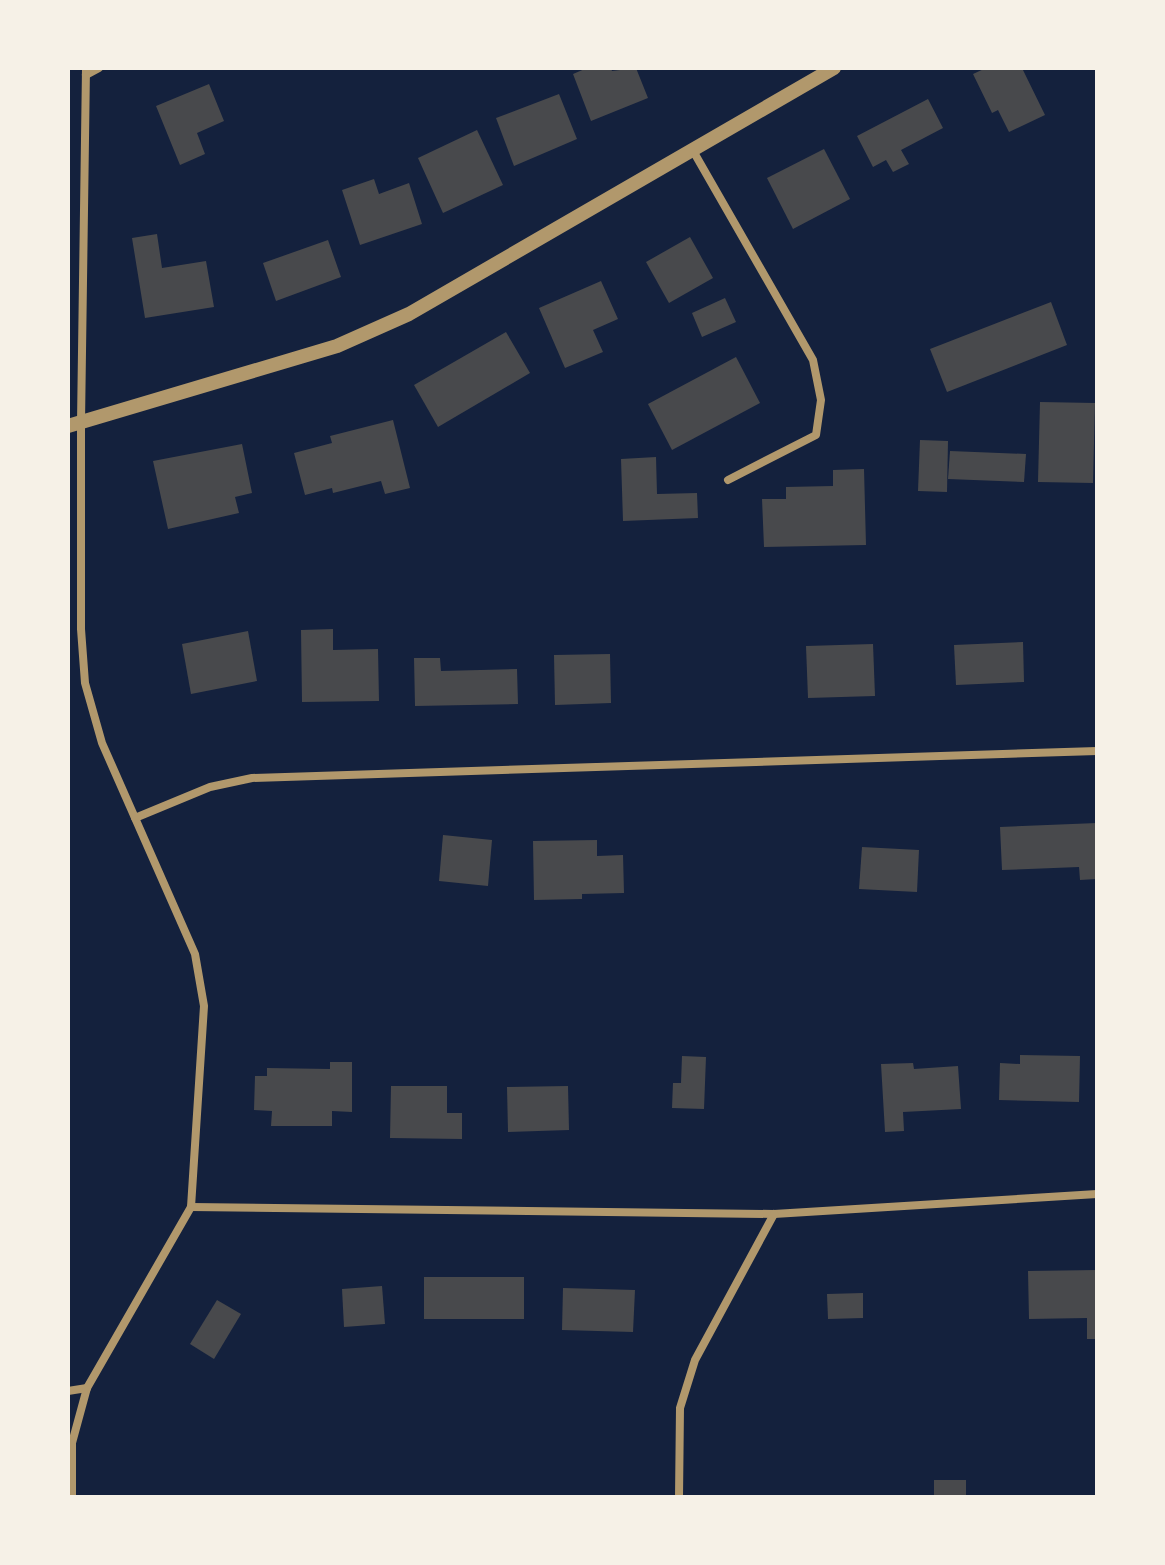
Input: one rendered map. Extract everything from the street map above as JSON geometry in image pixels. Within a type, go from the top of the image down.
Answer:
[{"type":"street","points":[[72,1497],[72,1443],[87,1388],[191,1207],[204,1006],[195,954],[102,743],[85,683],[74,425],[86,72],[99,68]]},
{"type":"street","points":[[74,425],[337,346],[409,314],[834,68]]},
{"type":"street","points":[[692,149],[813,360],[821,400],[816,435],[728,480]]},
{"type":"street","points":[[135,818],[210,787],[252,778],[1097,751]]},
{"type":"street","points":[[191,1207],[774,1214],[1097,1194]]},
{"type":"street","points":[[679,1497],[680,1408],[695,1360],[774,1214]]},
{"type":"street","points":[[68,1391],[87,1388]]},
{"type":"building","points":[[587,68],[611,68],[612,71],[636,68],[648,98],[591,121],[573,74]]},
{"type":"building","points":[[986,68],[1022,68],[1045,115],[1009,132],[998,110],[992,113],[973,74]]},
{"type":"building","points":[[209,84],[224,121],[197,133],[205,154],[180,165],[156,106]]},
{"type":"building","points":[[559,94],[577,139],[514,166],[496,118]]},
{"type":"building","points":[[928,99],[943,128],[901,150],[909,164],[893,172],[886,160],[873,167],[857,136]]},
{"type":"building","points":[[477,130],[503,185],[443,213],[418,158]]},
{"type":"building","points":[[824,149],[850,199],[793,229],[767,178]]},
{"type":"building","points":[[374,179],[379,194],[409,183],[422,224],[360,245],[342,190]]},
{"type":"building","points":[[157,234],[162,268],[206,261],[214,307],[145,318],[132,238]]},
{"type":"building","points":[[690,237],[713,278],[669,303],[646,262]]},
{"type":"building","points":[[328,240],[341,277],[276,301],[263,263]]},
{"type":"building","points":[[601,281],[618,319],[593,330],[603,352],[565,368],[539,308]]},
{"type":"building","points":[[725,298],[736,322],[702,337],[692,313]]},
{"type":"building","points":[[1051,302],[1067,345],[947,392],[930,349]]},
{"type":"building","points":[[506,332],[530,373],[438,427],[414,385]]},
{"type":"building","points":[[736,357],[760,403],[672,450],[648,404]]},
{"type":"building","points":[[1040,402],[1095,403],[1093,483],[1038,482]]},
{"type":"building","points":[[393,420],[410,488],[385,494],[381,481],[333,493],[332,488],[305,495],[294,453],[332,443],[330,436]]},
{"type":"building","points":[[920,440],[948,441],[947,492],[918,491]]},
{"type":"building","points":[[242,444],[252,493],[235,497],[239,513],[168,529],[153,461]]},
{"type":"building","points":[[950,451],[1026,454],[1024,482],[948,479]]},
{"type":"building","points":[[656,457],[657,494],[697,493],[698,518],[623,521],[621,459]]},
{"type":"building","points":[[864,469],[866,545],[764,547],[762,499],[786,499],[786,487],[833,486],[833,470]]},
{"type":"building","points":[[333,629],[333,650],[378,649],[379,701],[302,702],[301,630]]},
{"type":"building","points":[[248,631],[257,681],[191,694],[182,644]]},
{"type":"building","points":[[1023,642],[1024,682],[956,685],[954,645]]},
{"type":"building","points":[[873,644],[875,696],[808,698],[806,646]]},
{"type":"building","points":[[610,654],[611,703],[555,705],[554,655]]},
{"type":"building","points":[[414,658],[440,658],[441,671],[517,669],[518,704],[415,706]]},
{"type":"building","points":[[1097,823],[1097,879],[1080,880],[1079,867],[1002,870],[1000,827]]},
{"type":"building","points":[[443,835],[492,840],[488,886],[439,881]]},
{"type":"building","points":[[597,840],[597,856],[623,855],[624,893],[582,894],[582,899],[534,900],[533,841]]},
{"type":"building","points":[[862,847],[919,850],[917,892],[859,889]]},
{"type":"building","points":[[1020,1055],[1080,1056],[1079,1102],[999,1100],[1000,1063],[1020,1064]]},
{"type":"building","points":[[682,1056],[706,1057],[704,1109],[672,1108],[673,1083],[681,1083]]},
{"type":"building","points":[[330,1062],[352,1062],[352,1112],[332,1111],[332,1126],[271,1126],[272,1111],[254,1110],[255,1076],[267,1076],[267,1068],[330,1069]]},
{"type":"building","points":[[913,1063],[914,1069],[958,1066],[961,1109],[903,1112],[904,1131],[885,1132],[881,1064]]},
{"type":"building","points":[[391,1086],[447,1086],[447,1113],[462,1113],[462,1139],[390,1138]]},
{"type":"building","points":[[568,1086],[569,1130],[508,1132],[507,1087]]},
{"type":"building","points":[[1097,1270],[1097,1339],[1087,1339],[1087,1318],[1029,1319],[1028,1271]]},
{"type":"building","points":[[424,1277],[524,1277],[524,1319],[424,1319]]},
{"type":"building","points":[[382,1286],[385,1324],[344,1327],[342,1289]]},
{"type":"building","points":[[563,1288],[635,1290],[633,1332],[562,1330]]},
{"type":"building","points":[[863,1293],[863,1318],[828,1319],[827,1294]]},
{"type":"building","points":[[217,1300],[241,1314],[214,1359],[190,1344]]},
{"type":"building","points":[[934,1480],[966,1480],[966,1497],[934,1497]]}]
